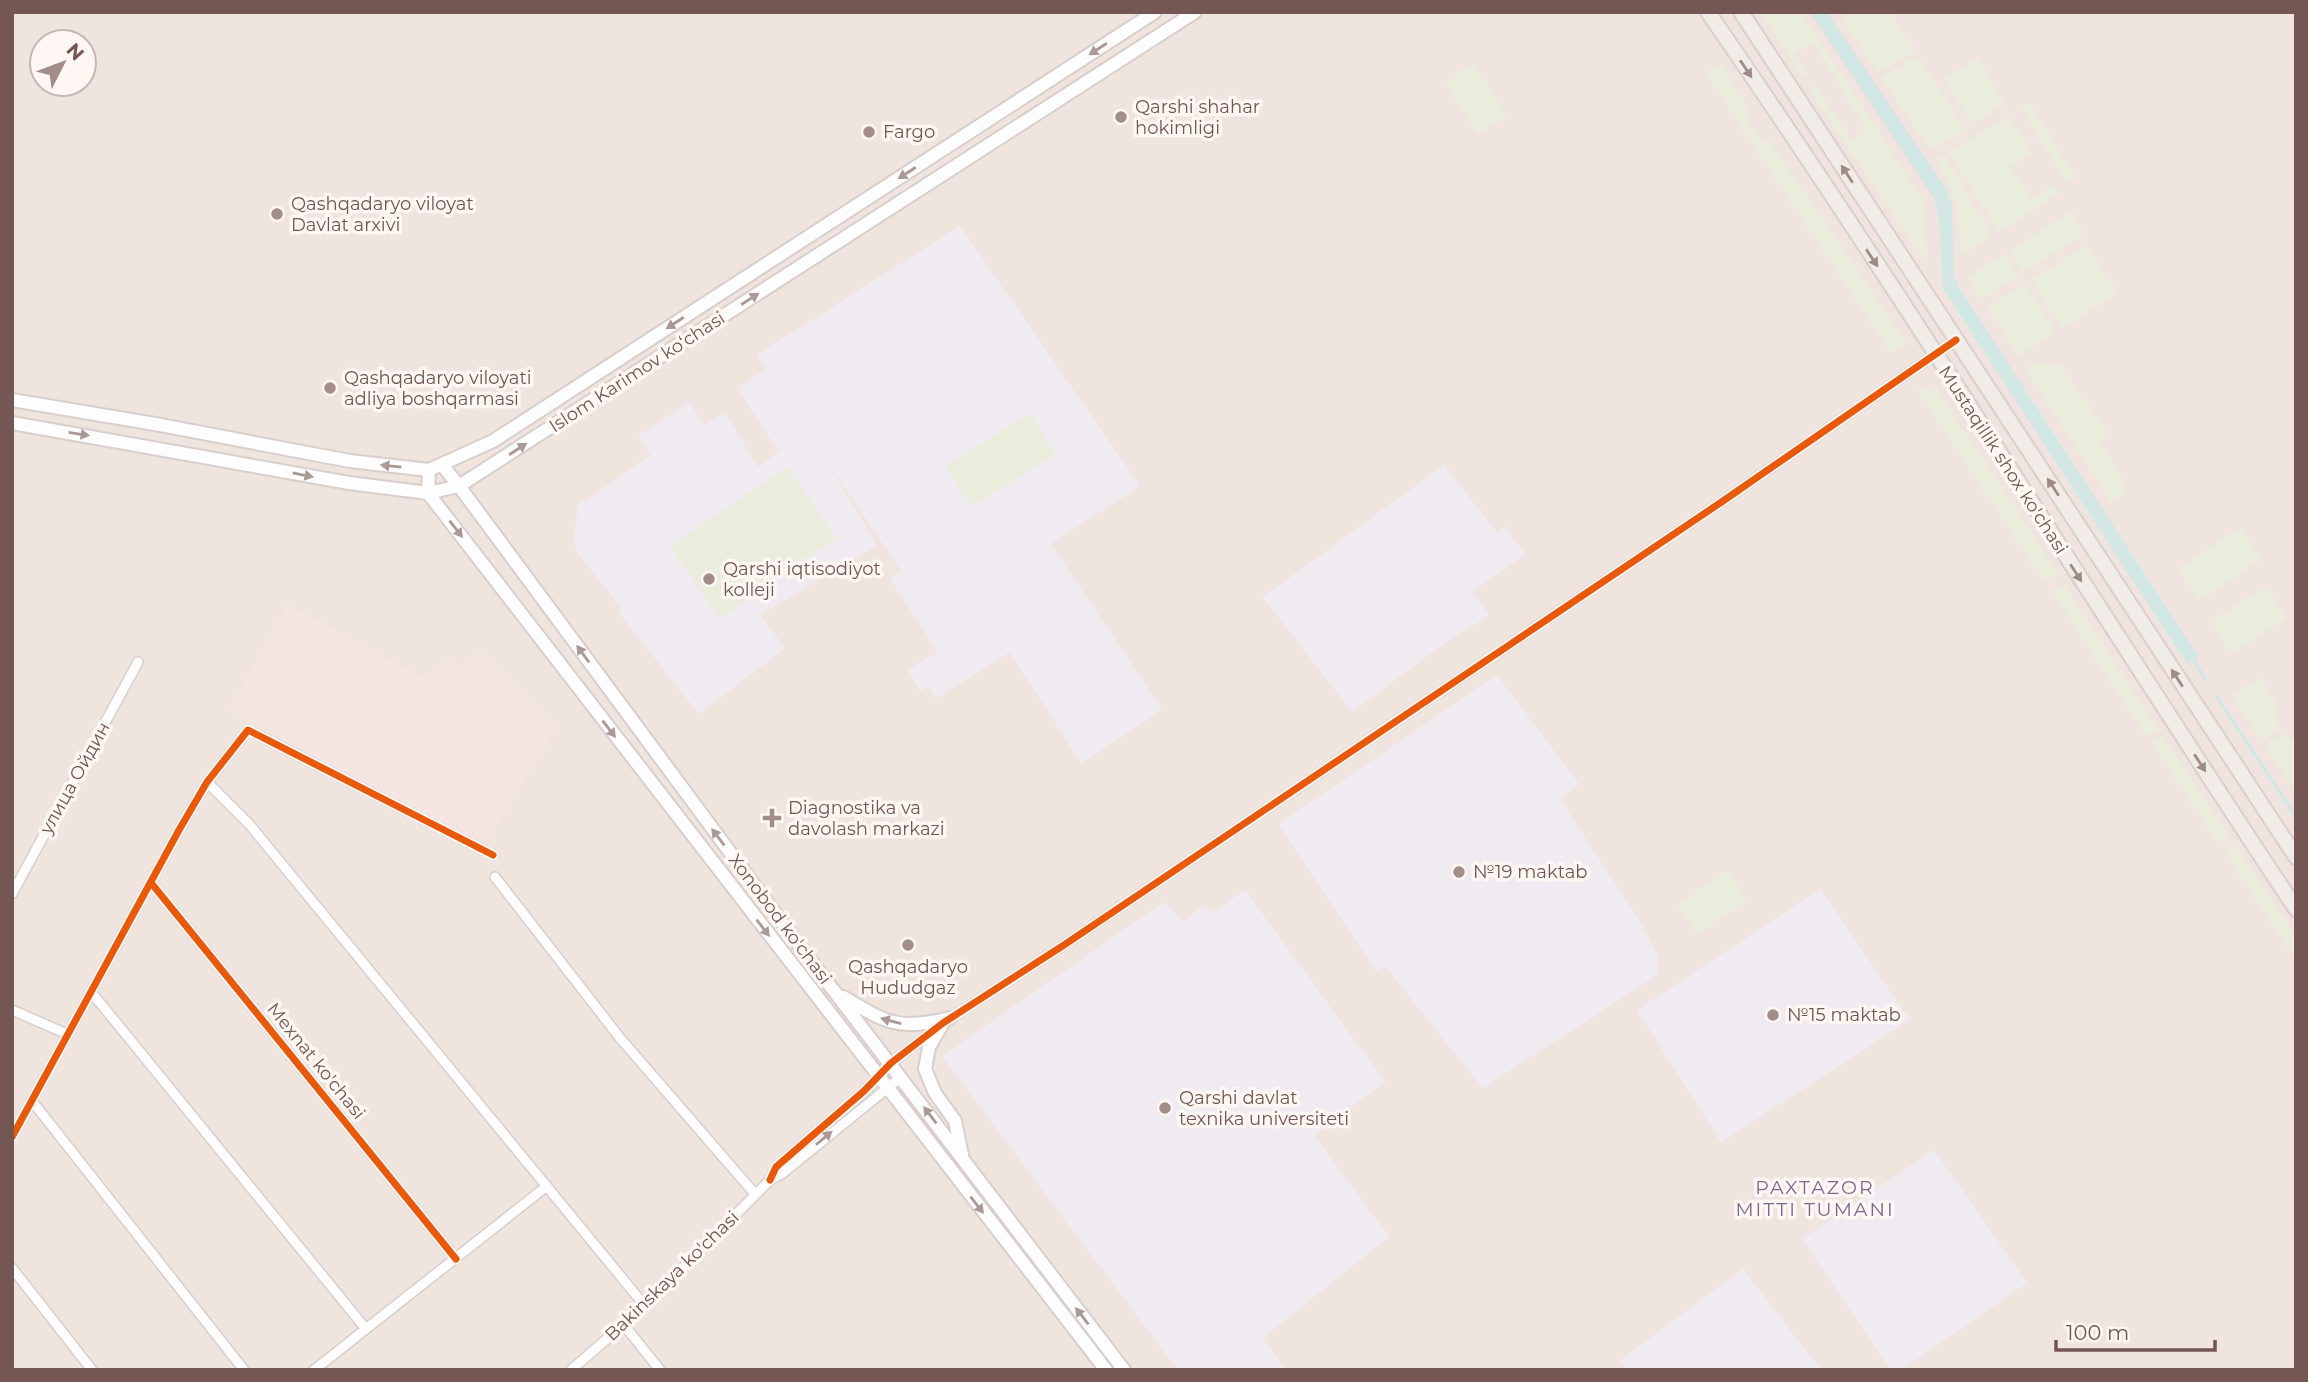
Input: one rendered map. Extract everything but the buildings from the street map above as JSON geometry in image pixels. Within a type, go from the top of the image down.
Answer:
[{"type":"main road","name":"Islom Karimov ko‘chasi","points":[[435,467],[493,441],[1156,12]]},
{"type":"main road","name":"Islom Karimov ko‘chasi","points":[[12,423],[349,483],[428,494],[459,486],[1195,12]]},
{"type":"main road","name":"Mustaqillik shox ko'chasi","points":[[1708,12],[1936,354],[2296,909]]},
{"type":"main road","name":"Mustaqillik shox ko'chasi","points":[[1741,12],[2296,857]]},
{"type":"main road","points":[[12,400],[350,461],[435,467],[428,494]]},
{"type":"main road","points":[[157,447],[159,425]]},
{"type":"main road","name":"Xonobod ko'chasi","points":[[435,467],[459,486],[692,802],[1124,1370]]},
{"type":"main road","name":"Xonobod ko'chasi","points":[[428,494],[1105,1370]]},
{"type":"main road","points":[[837,994],[878,1018],[899,1024],[923,1025],[947,1021]]},
{"type":"main road","points":[[947,1021],[929,1047],[925,1069],[935,1093],[955,1121],[962,1159]]},
{"type":"street","name":"Bakinskaya ko'chasi","points":[[770,1180],[776,1167],[891,1063],[947,1021],[1723,501],[1956,340]]},
{"type":"street","name":"улица Ойдин","points":[[12,894],[138,662]]},
{"type":"street","points":[[12,1137],[179,830],[207,782],[248,730],[492,855]]},
{"type":"street","points":[[207,782],[249,824],[645,1306]]},
{"type":"street","points":[[495,877],[620,1038],[755,1194]]},
{"type":"street","name":"Mexnat ko'chasi","points":[[152,884],[456,1259]]},
{"type":"street","points":[[92,993],[366,1329]]},
{"type":"street","points":[[12,1010],[67,1034]]},
{"type":"street","name":"Bakinskaya ko'chasi","points":[[571,1370],[645,1306],[770,1180],[783,1173],[901,1077]]},
{"type":"street","points":[[32,1101],[244,1370]]},
{"type":"street","points":[[314,1370],[547,1186]]},
{"type":"street","points":[[12,1268],[92,1370]]},
{"type":"street","points":[[624,1325],[660,1370]]},
{"type":"shaded area","points":[[12,12],[2296,12],[2296,1370],[12,1370]]},
{"type":"shaded area","points":[[1810,12],[1827,12],[1947,190],[1952,206],[1954,276],[1958,286],[2198,656],[2187,664],[1943,289],[1939,221],[1934,198]]},
{"type":"shaded area","points":[[960,226],[1140,486],[1051,544],[1162,710],[1081,763],[1010,652],[935,699],[928,686],[920,691],[908,670],[938,652],[890,579],[901,571],[821,452],[877,545],[760,615],[785,648],[699,714],[619,613],[622,609],[575,549],[576,544],[573,543],[579,500],[585,501],[651,455],[638,436],[689,402],[704,425],[725,413],[758,467],[796,438],[777,450],[738,388],[766,369],[757,355]]},
{"type":"shaded area","points":[[1444,465],[1497,532],[1505,527],[1525,554],[1472,592],[1489,616],[1452,638],[1352,712],[1263,597]]},
{"type":"shaded area","points":[[288,605],[425,679],[449,657],[462,667],[479,650],[557,726],[482,849],[229,710]]},
{"type":"shaded area","name":"№19 maktab","points":[[1497,675],[1579,784],[1560,799],[1639,920],[1658,957],[1657,975],[1483,1088],[1386,967],[1376,971],[1279,824]]},
{"type":"shaded area","name":"№15 maktab","points":[[1820,889],[1910,1020],[1721,1142],[1637,1010]]},
{"type":"shaded area","name":"Qarshi davlat texnika universiteti","points":[[1245,890],[1385,1082],[1314,1135],[1389,1237],[1263,1338],[1286,1370],[1178,1370],[942,1056],[1164,902],[1183,921],[1205,905],[1211,913]]},
{"type":"shaded area","points":[[1934,1150],[2027,1283],[1901,1370],[1891,1370],[1802,1239]]},
{"type":"shaded area","points":[[1743,1269],[1821,1370],[1626,1370],[1619,1361]]},
{"type":"green space","points":[[1761,12],[1800,12],[1925,203],[1927,264],[1810,90],[1815,86],[1852,140],[1867,130],[1813,42],[1794,54],[1808,76],[1803,79]]},
{"type":"green space","points":[[1852,12],[1889,12],[1915,50],[1879,73],[1842,19]]},
{"type":"green space","points":[[1918,56],[1965,130],[1930,150],[1882,78]]},
{"type":"green space","points":[[1978,58],[2004,104],[1973,123],[1944,79]]},
{"type":"green space","points":[[1720,63],[1751,114],[1746,118],[1763,144],[1769,141],[1907,343],[1892,353],[1706,73]]},
{"type":"green space","points":[[1474,64],[1507,116],[1478,134],[1445,83]]},
{"type":"green space","points":[[2029,103],[2075,177],[2067,182],[2021,108]]},
{"type":"green space","points":[[2009,117],[2031,152],[2010,167],[2031,199],[2052,185],[2058,193],[2000,232],[1949,152]]},
{"type":"green space","points":[[1944,155],[1992,236],[1961,256],[1954,196],[1936,160]]},
{"type":"green space","points":[[2071,212],[2085,233],[2024,272],[2010,251]]},
{"type":"green space","points":[[2086,246],[2117,293],[2062,328],[2032,280]]},
{"type":"green space","points":[[2004,254],[2018,275],[1981,299],[1967,278]]},
{"type":"green space","points":[[2025,284],[2056,332],[2019,356],[1988,308]]},
{"type":"green space","points":[[2035,364],[2060,365],[2107,432],[2101,443],[2128,491],[2112,503],[2027,370]]},
{"type":"green space","points":[[1917,389],[1938,391],[2058,574],[2045,582]]},
{"type":"green space","points":[[1030,413],[1056,454],[971,507],[945,466]]},
{"type":"green space","points":[[787,467],[837,538],[720,619],[670,547]]},
{"type":"green space","points":[[2240,528],[2261,559],[2199,600],[2178,569]]},
{"type":"green space","points":[[2064,585],[2158,729],[2146,736],[2053,592]]},
{"type":"green space","points":[[2266,587],[2286,618],[2231,653],[2211,622]]},
{"type":"green space","points":[[2259,678],[2279,707],[2279,728],[2266,738],[2257,735],[2233,696]]},
{"type":"green space","points":[[2282,734],[2296,741],[2296,793],[2267,750],[2268,743]]},
{"type":"green space","points":[[2162,735],[2228,835],[2218,842],[2152,742]]},
{"type":"green space","points":[[2234,844],[2296,938],[2296,960],[2224,850]]},
{"type":"green space","points":[[1728,871],[1747,900],[1697,934],[1677,905]]},
{"type":"waterway","points":[[2192,657],[2205,679]]},
{"type":"waterway","points":[[2217,697],[2296,817]]},
{"type":"cycle path","points":[[770,1180],[776,1167],[864,1091],[891,1063],[943,1023],[1064,945],[1723,501],[1956,340]]},
{"type":"cycle path","points":[[12,1137],[179,830],[207,782],[248,730],[493,855]]},
{"type":"cycle path","points":[[152,884],[456,1259]]},
{"type":"place","name":"Qarshi shahar hokimligi","points":[[1121,117]]},
{"type":"place","name":"Fargo","points":[[869,132]]},
{"type":"place","name":"Qashqadaryo viloyat Davlat arxivi","points":[[277,214]]},
{"type":"place","name":"Qashqadaryo viloyati adliya boshqarmasi","points":[[330,388]]},
{"type":"place","name":"Qarshi iqtisodiyot kolleji","points":[[709,579]]},
{"type":"place","name":"Diagnostika va davolash markazi","points":[[772,818]]},
{"type":"place","name":"№19 maktab","points":[[1459,872]]},
{"type":"place","name":"Qashqadaryo Hududgaz","points":[[908,945]]},
{"type":"place","name":"№15 maktab","points":[[1773,1015]]},
{"type":"place","name":"Qarshi davlat texnika universiteti","points":[[1165,1108]]},
{"type":"district","name":"PAXTAZOR MITTI TUMANI","points":[[1815,1198]]}]
